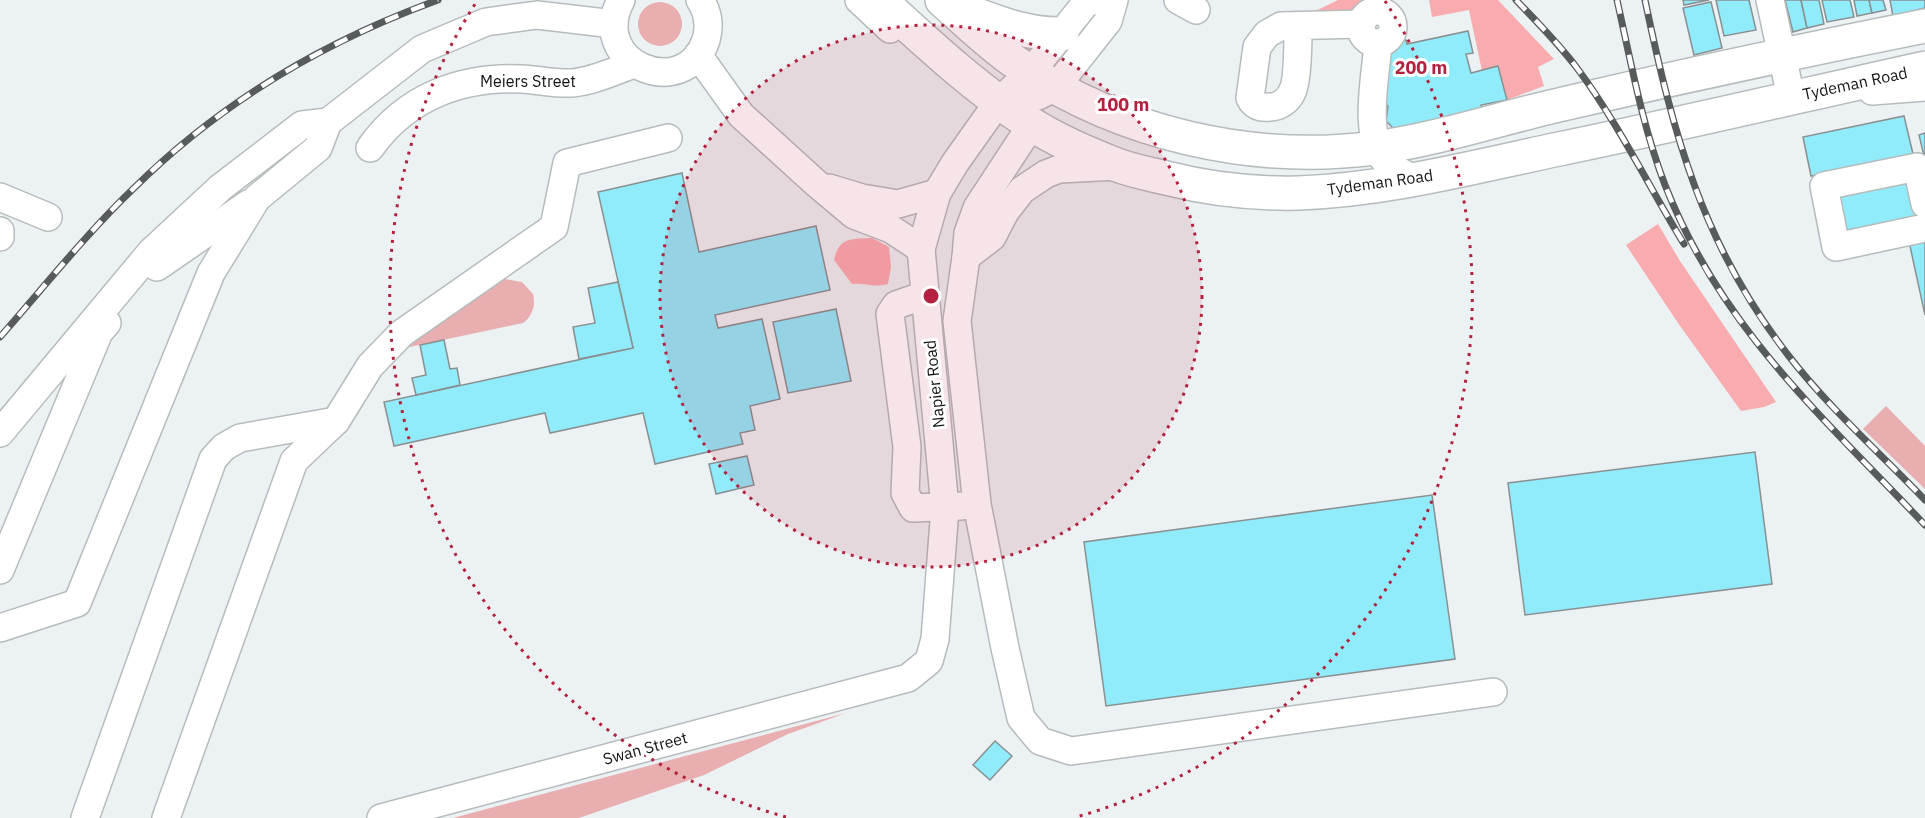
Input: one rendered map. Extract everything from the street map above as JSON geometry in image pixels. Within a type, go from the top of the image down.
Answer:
[{"type":"main road","name":"Tydeman Road","points":[[880,0],[948,62],[999,101],[1058,139],[1120,166],[1190,184],[1262,192],[1310,192],[1414,179],[1601,141],[1925,68]]},
{"type":"main road","points":[[944,1],[1004,25],[1042,35],[1062,34]]},
{"type":"main road","points":[[944,1],[1001,52],[1044,80],[1090,104],[1145,125],[1229,147],[1260,151],[1318,153],[1377,147],[1423,139],[1563,104],[1925,26]]},
{"type":"main road","points":[[1032,124],[1042,116],[1053,114],[1166,150],[1229,147]]},
{"type":"street","points":[[0,570],[99,332],[160,263],[257,198],[318,148],[328,122],[422,49],[486,22],[537,15],[617,12],[615,38],[620,50],[634,64],[650,71],[668,72],[685,66],[698,55],[706,38],[709,13],[700,0]]},
{"type":"street","points":[[859,0],[905,41],[948,62]]},
{"type":"street","points":[[999,101],[1038,96],[1062,34],[1085,4],[1094,0]]},
{"type":"street","points":[[1044,80],[1108,21],[1114,0]]},
{"type":"street","points":[[1770,0],[1791,97],[1925,87]]},
{"type":"street","points":[[1298,26],[1370,34],[1372,109],[1377,147],[1386,162],[1414,179]]},
{"type":"street","points":[[698,55],[741,115],[816,184],[854,215],[891,229],[921,249]]},
{"type":"street","name":"Meiers Street","points":[[370,148],[381,132],[410,109],[432,94],[461,83],[491,78],[572,83],[588,81],[634,64]]},
{"type":"street","name":"Napier Road","points":[[908,678],[929,661],[935,639],[945,508],[921,249],[937,193],[955,163],[999,101]]},
{"type":"street","points":[[0,433],[150,252],[220,188],[302,125],[328,122]]},
{"type":"street","name":"Napier Road","points":[[1032,124],[977,208],[968,233],[957,321],[977,504],[990,571],[1022,718],[1040,741],[1071,751],[1493,692]]},
{"type":"street","points":[[166,818],[294,460],[336,421],[370,366],[402,333],[554,227],[567,163],[668,138]]},
{"type":"street","points":[[966,257],[992,237],[1005,212],[1022,190],[1046,174],[1059,169],[1120,166]]},
{"type":"street","points":[[1925,204],[1917,167],[1824,186],[1836,247],[1925,228]]},
{"type":"street","points":[[816,184],[862,198],[898,204],[937,193]]},
{"type":"street","points":[[0,197],[48,217]]},
{"type":"street","points":[[0,628],[77,603],[211,273],[257,198]]},
{"type":"street","points":[[0,231],[0,237]]},
{"type":"street","points":[[925,295],[896,305],[890,314],[906,447],[905,493],[913,508],[945,508],[977,504]]},
{"type":"street","points":[[85,818],[213,459],[224,447],[240,438],[336,421]]},
{"type":"street","name":"Swan Street","points":[[381,818],[908,678]]},
{"type":"shaded area","points":[[1338,0],[1374,0],[1349,22],[1303,17]]},
{"type":"shaded area","points":[[1429,0],[1498,0],[1554,59],[1538,67],[1544,86],[1507,100],[1498,67],[1482,71],[1469,10],[1432,17]]},
{"type":"shaded area","points":[[660,2],[675,9],[682,24],[675,39],[660,46],[645,39],[638,24],[645,9]]},
{"type":"shaded area","points":[[1658,224],[1680,261],[1776,402],[1764,407],[1741,411],[1626,245]]},
{"type":"shaded area","points":[[872,238],[889,247],[891,267],[888,284],[878,286],[852,284],[834,260],[836,252],[847,241]]},
{"type":"shaded area","points":[[505,279],[522,282],[533,294],[532,310],[523,323],[405,348],[405,345]]},
{"type":"shaded area","points":[[1886,406],[1925,446],[1925,489],[1863,429]]},
{"type":"shaded area","points":[[846,713],[788,734],[704,775],[579,818],[453,818]]},
{"type":"building","points":[[1683,0],[1709,0],[1684,5]]},
{"type":"building","points":[[1716,0],[1749,0],[1756,30],[1724,36]]},
{"type":"building","points":[[1785,0],[1801,0],[1807,28],[1793,32]]},
{"type":"building","points":[[1801,0],[1819,0],[1824,24],[1807,28]]},
{"type":"building","points":[[1822,0],[1850,0],[1854,17],[1827,22]]},
{"type":"building","points":[[1854,0],[1869,0],[1872,13],[1857,16]]},
{"type":"building","points":[[1869,0],[1883,0],[1886,10],[1872,13]]},
{"type":"building","points":[[1890,0],[1925,0],[1925,8],[1893,16]]},
{"type":"building","points":[[1711,2],[1722,48],[1694,55],[1683,8]]},
{"type":"building","points":[[1468,31],[1473,53],[1466,54],[1471,73],[1498,66],[1507,100],[1481,105],[1482,110],[1394,129],[1386,121],[1388,106],[1382,99],[1387,58],[1393,52],[1394,46],[1399,41],[1406,40],[1407,44]]},
{"type":"building","points":[[1904,116],[1913,154],[1811,176],[1803,137]]},
{"type":"building","points":[[1925,133],[1925,160],[1919,135]]},
{"type":"building","points":[[1912,171],[1922,220],[1841,237],[1830,188]]},
{"type":"building","points":[[682,173],[699,252],[816,226],[830,290],[715,315],[718,328],[762,319],[780,399],[750,406],[755,430],[740,433],[743,444],[655,464],[643,413],[550,433],[545,413],[394,446],[384,402],[633,348],[598,192]]},
{"type":"building","points":[[1925,235],[1925,315],[1908,237]]},
{"type":"building","points":[[618,282],[633,348],[579,359],[573,327],[595,323],[588,288]]},
{"type":"building","points":[[836,309],[851,381],[788,393],[773,322]]},
{"type":"building","points":[[444,340],[450,369],[457,368],[460,385],[416,395],[412,378],[426,375],[420,345]]},
{"type":"building","points":[[1755,452],[1772,584],[1525,615],[1508,483]]},
{"type":"building","points":[[747,456],[754,485],[716,494],[709,464]]},
{"type":"building","points":[[1432,495],[1455,659],[1106,706],[1084,542]]},
{"type":"building","points":[[995,741],[1012,756],[990,780],[973,765]]},
{"type":"railway","points":[[0,337],[116,206],[167,157],[202,129],[238,102],[315,55],[396,16],[438,0]]},
{"type":"railway","points":[[1516,0],[1563,50],[1592,89],[1684,244]]},
{"type":"railway","points":[[1617,0],[1638,93],[1657,162],[1688,236],[1715,283],[1777,368],[1925,525]]},
{"type":"railway","points":[[1645,0],[1680,142],[1712,229],[1733,272],[1758,313],[1803,374],[1925,500]]}]
